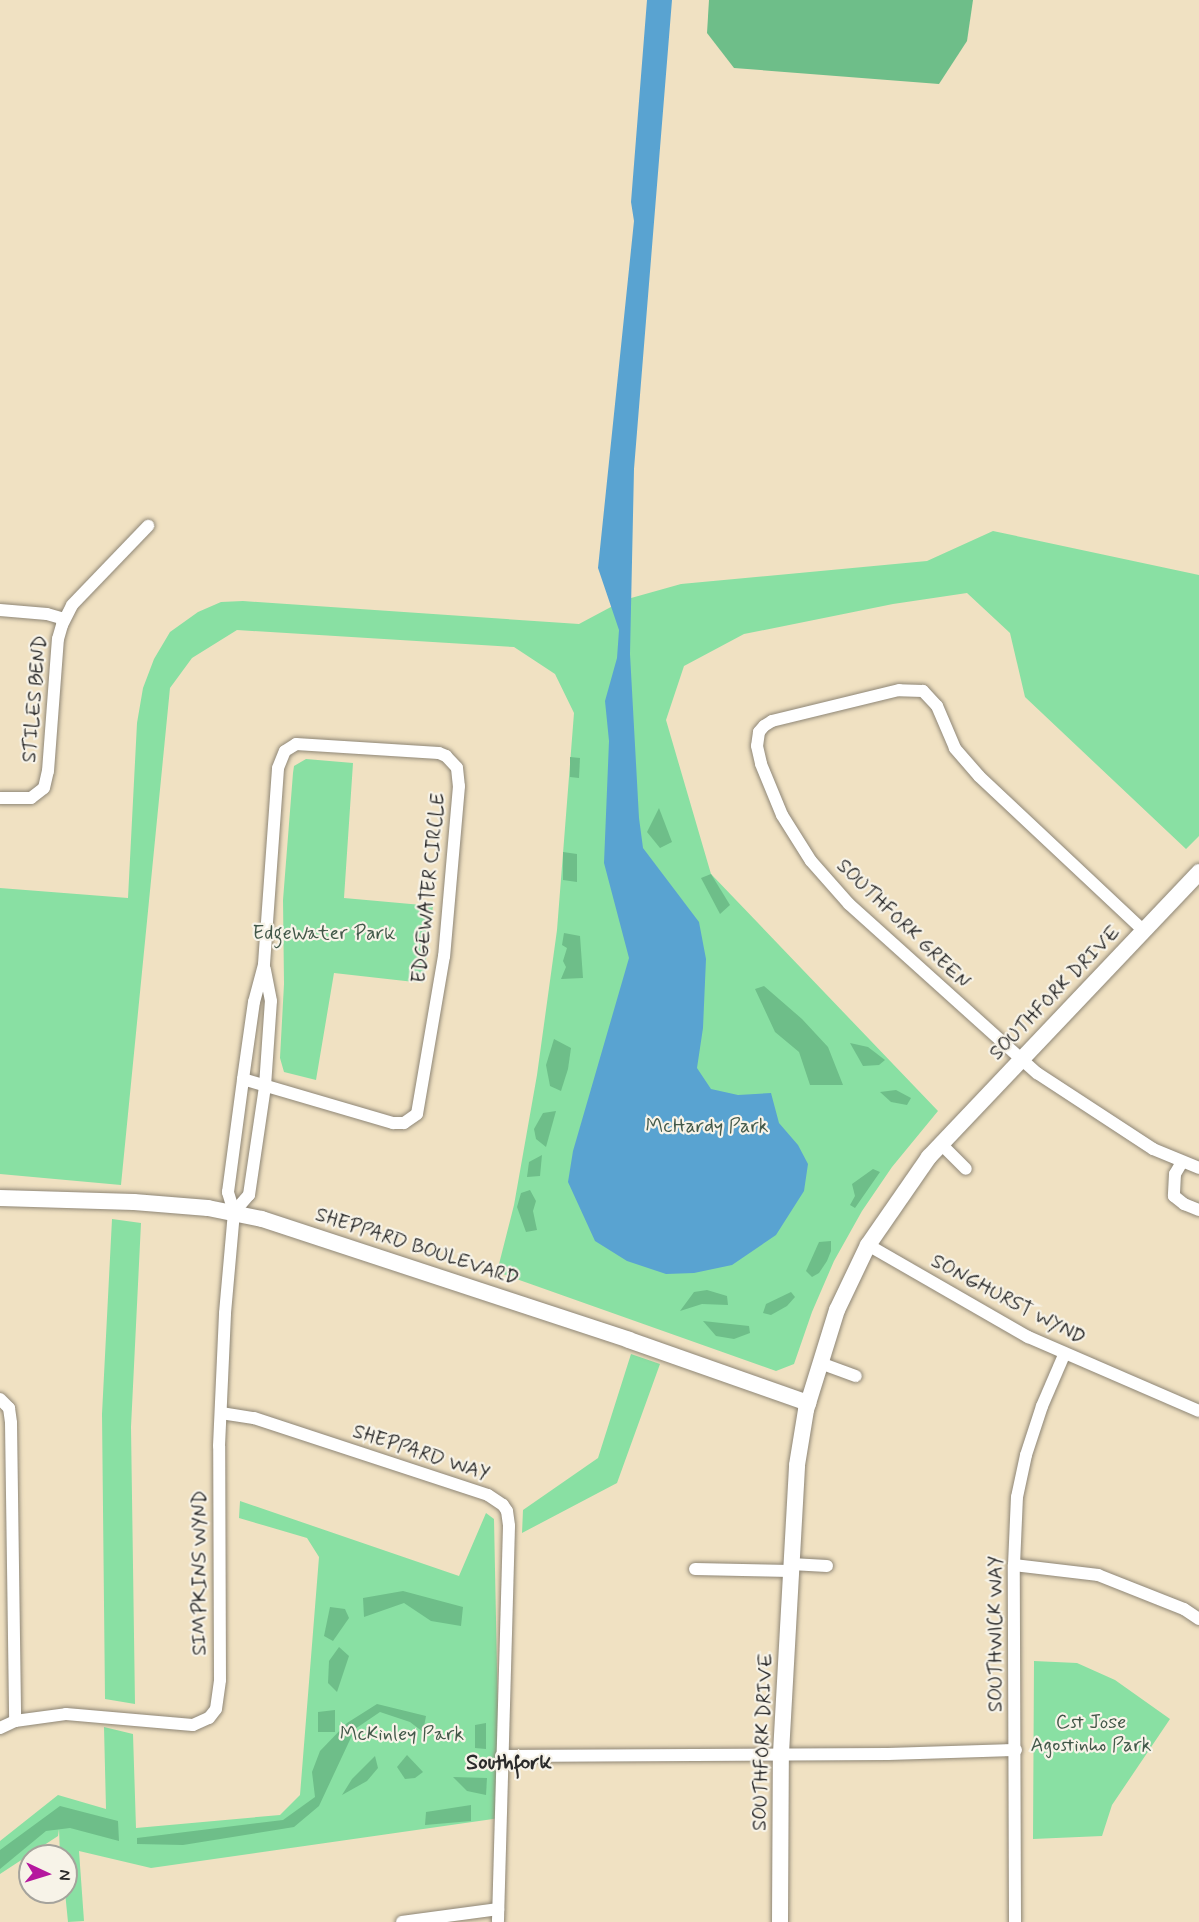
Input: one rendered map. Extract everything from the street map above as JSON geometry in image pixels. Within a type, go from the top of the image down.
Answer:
[{"type":"street","name":"STILES BEND","points":[[0,798],[32,798],[39,794],[47,779],[58,639],[64,620],[72,605],[148,526]]},
{"type":"street","points":[[0,610],[47,614],[64,620]]},
{"type":"street","name":"SOUTHFORK GREEN","points":[[1020,1060],[849,904],[811,861],[782,815],[761,764],[757,746],[764,726],[772,721],[899,690],[923,691],[937,706],[955,748],[979,776],[1144,932]]},
{"type":"street","name":"EDGEWATER CIRCLE","points":[[243,1079],[393,1123],[404,1123],[417,1113],[444,956],[459,786],[459,777],[453,763],[439,753],[307,744],[290,746],[285,751],[278,768],[264,964]]},
{"type":"street","name":"SOUTHFORK DRIVE","points":[[780,1922],[781,1753],[797,1465],[808,1403],[851,1276],[868,1245],[941,1144],[1199,872]]},
{"type":"street","points":[[234,1212],[228,1192],[254,1002],[264,964]]},
{"type":"street","points":[[234,1212],[249,1195],[265,1086],[271,1001],[264,964]]},
{"type":"street","points":[[1020,1060],[1101,1117],[1182,1162],[1199,1168]]},
{"type":"street","points":[[941,1144],[966,1169]]},
{"type":"street","points":[[1182,1162],[1175,1174],[1174,1196],[1184,1204],[1199,1210]]},
{"type":"street","name":"SHEPPARD BOULEVARD","points":[[0,1198],[116,1201],[234,1212],[289,1227],[595,1328],[808,1403]]},
{"type":"street","name":"SIMPKINS WYND","points":[[0,1728],[15,1721],[83,1714],[193,1725],[202,1722],[216,1709],[220,1680],[221,1413],[225,1313],[234,1212]]},
{"type":"street","name":"SONGHURST WYND","points":[[868,1245],[1028,1337],[1199,1411]]},
{"type":"street","name":"SOUTHWICK WAY","points":[[1016,1922],[1014,1565],[1017,1497],[1026,1455],[1042,1407],[1064,1354]]},
{"type":"street","points":[[820,1363],[855,1376]]},
{"type":"street","points":[[0,1399],[9,1408],[11,1423],[15,1721]]},
{"type":"street","name":"SHEPPARD WAY","points":[[221,1413],[254,1418],[488,1495],[503,1505],[509,1526],[501,1756]]},
{"type":"street","points":[[1014,1565],[1098,1575],[1184,1609],[1199,1619]]},
{"type":"street","points":[[695,1569],[827,1566]]},
{"type":"street","points":[[498,1922],[501,1756],[888,1754],[1016,1750]]},
{"type":"street","points":[[402,1922],[498,1909]]},
{"type":"green space","points":[[709,0],[973,0],[967,41],[939,84],[734,68],[707,33]]},
{"type":"green space","name":"McHardy Park","points":[[993,531],[1199,575],[1199,836],[1186,849],[1025,697],[1010,633],[967,593],[893,604],[744,634],[684,666],[666,720],[711,874],[938,1111],[892,1167],[862,1211],[834,1261],[812,1312],[794,1364],[776,1371],[497,1272],[514,1205],[537,1075],[557,930],[574,713],[555,674],[514,647],[237,630],[192,658],[170,688],[121,1185],[0,1174],[0,888],[128,898],[137,723],[143,688],[154,659],[170,632],[198,612],[221,602],[243,601],[579,624],[624,600],[681,584],[927,561]]},
{"type":"green space","points":[[570,757],[580,758],[579,778],[570,777]]},
{"type":"green space","name":"EdgeWater Park","points":[[306,759],[353,763],[344,898],[433,906],[423,983],[334,973],[316,1080],[284,1072],[280,1058],[284,984],[283,900],[293,773],[294,766]]},
{"type":"green space","points":[[659,808],[672,842],[660,848],[647,832]]},
{"type":"green space","points":[[563,852],[577,854],[577,882],[563,880]]},
{"type":"green space","points":[[711,874],[730,905],[720,914],[701,878]]},
{"type":"green space","points":[[564,933],[580,936],[583,978],[561,979],[566,967],[563,961],[567,948],[562,945]]},
{"type":"green space","points":[[764,986],[802,1019],[828,1047],[843,1085],[810,1085],[799,1052],[775,1032],[755,989]]},
{"type":"green space","points":[[554,1039],[571,1048],[568,1069],[561,1091],[550,1086],[546,1065]]},
{"type":"green space","points":[[850,1043],[868,1047],[885,1060],[879,1065],[863,1066]]},
{"type":"green space","points":[[896,1090],[911,1098],[907,1105],[891,1102],[880,1092]]},
{"type":"green space","points":[[556,1111],[546,1147],[536,1139],[534,1129],[543,1113]]},
{"type":"green space","points":[[542,1155],[540,1176],[527,1177],[529,1162]]},
{"type":"green space","points":[[873,1169],[880,1172],[855,1208],[850,1205],[855,1196],[852,1184]]},
{"type":"green space","points":[[530,1190],[536,1201],[533,1211],[537,1230],[526,1232],[517,1207],[521,1193]]},
{"type":"green space","points":[[112,1219],[141,1223],[131,1427],[135,1704],[105,1699],[102,1414]]},
{"type":"green space","points":[[831,1241],[831,1251],[827,1261],[819,1273],[812,1277],[806,1271],[819,1242]]},
{"type":"green space","points":[[707,1290],[727,1296],[728,1305],[702,1304],[680,1311],[694,1292]]},
{"type":"green space","points":[[791,1292],[795,1297],[787,1306],[771,1315],[763,1313],[766,1304]]},
{"type":"green space","points":[[703,1321],[749,1326],[750,1333],[734,1339],[716,1336]]},
{"type":"green space","points":[[631,1354],[660,1364],[617,1483],[522,1533],[523,1510],[598,1458]]},
{"type":"green space","name":"McKinley Park","points":[[240,1501],[459,1576],[486,1513],[494,1519],[500,1818],[151,1868],[79,1851],[84,1921],[68,1922],[66,1904],[78,1904],[78,1844],[60,1844],[59,1829],[58,1836],[46,1844],[18,1844],[18,1862],[0,1874],[0,1841],[58,1795],[106,1809],[104,1727],[133,1734],[136,1828],[280,1815],[300,1795],[319,1557],[307,1538],[239,1518]]},
{"type":"green space","points":[[403,1591],[463,1607],[461,1626],[431,1621],[404,1603],[364,1617],[363,1598]]},
{"type":"green space","points":[[330,1607],[345,1609],[349,1618],[333,1641],[324,1636]]},
{"type":"green space","points":[[339,1647],[349,1656],[337,1692],[328,1683],[329,1661]]},
{"type":"green space","name":"Cst Jose Agostinho Park","points":[[1034,1661],[1077,1663],[1115,1680],[1170,1719],[1112,1805],[1102,1836],[1033,1839]]},
{"type":"green space","points":[[377,1704],[426,1716],[423,1732],[410,1722],[380,1712],[355,1729],[319,1806],[294,1827],[183,1845],[137,1844],[137,1838],[283,1820],[315,1797],[312,1772],[320,1751],[347,1723]]},
{"type":"green space","points":[[335,1710],[335,1732],[318,1732],[318,1712]]},
{"type":"green space","points":[[486,1723],[486,1749],[475,1748],[475,1725]]},
{"type":"green space","points":[[407,1755],[423,1772],[415,1778],[405,1779],[397,1767]]},
{"type":"green space","points":[[375,1756],[378,1768],[367,1781],[342,1795],[352,1779]]},
{"type":"green space","points":[[453,1777],[487,1778],[486,1795],[467,1791]]},
{"type":"green space","points":[[471,1805],[471,1821],[425,1825],[426,1812]]},
{"type":"green space","points":[[60,1806],[118,1821],[119,1841],[70,1828],[46,1831],[30,1844],[18,1844],[18,1854],[0,1869],[0,1850]]},
{"type":"water","points":[[647,0],[672,0],[634,469],[630,654],[639,818],[643,848],[699,922],[706,959],[703,1028],[697,1068],[711,1089],[738,1095],[771,1093],[779,1123],[798,1145],[808,1164],[804,1191],[776,1235],[732,1265],[694,1273],[666,1274],[627,1261],[595,1241],[568,1182],[573,1151],[629,958],[604,863],[609,741],[605,701],[617,658],[619,630],[598,568],[634,221],[631,202]]},
{"type":"district","name":"Southfork","points":[[509,1764]]}]
